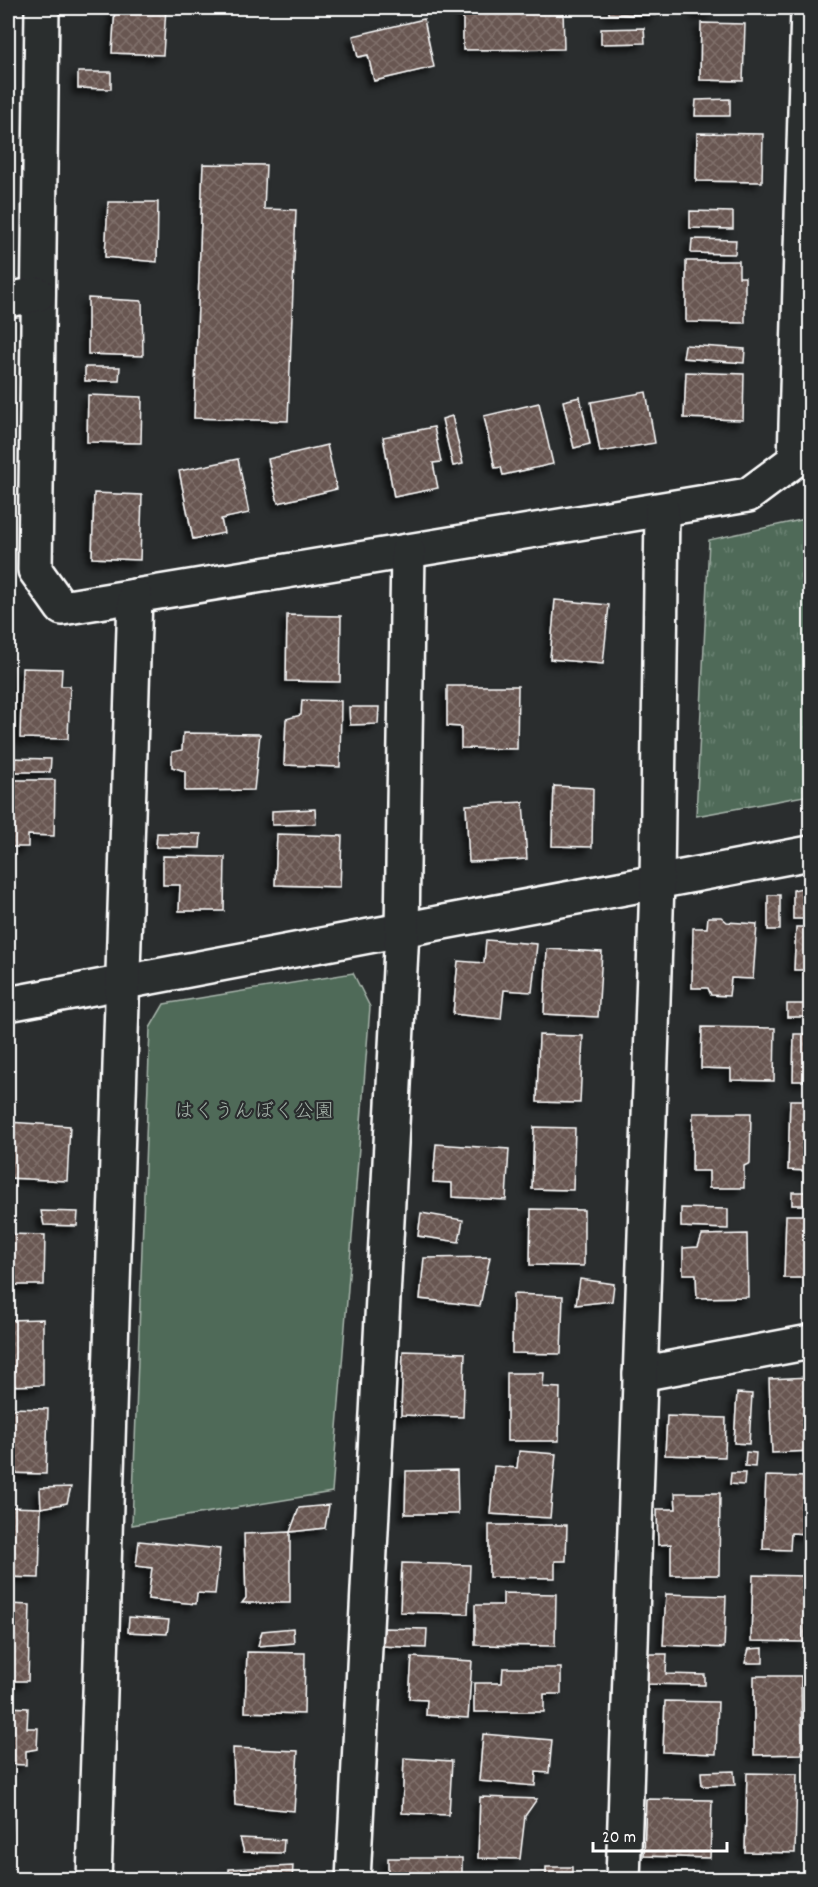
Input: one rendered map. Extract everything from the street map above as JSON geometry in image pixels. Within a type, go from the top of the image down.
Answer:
[{"type":"street","points":[[42,8],[23,297],[35,570],[63,608],[748,495],[795,460],[808,8]]},
{"type":"street","points":[[623,1880],[657,883],[662,510]]},
{"type":"street","points":[[353,1880],[402,930],[408,551]]},
{"type":"street","points":[[94,1880],[135,596]]},
{"type":"street","points":[[8,1004],[810,853]]},
{"type":"street","points":[[640,1374],[810,1342]]},
{"type":"green space","points":[[810,518],[810,795],[696,816],[709,540]]},
{"type":"green space","name":"はくうんぼく公園","points":[[353,973],[370,1007],[332,1492],[132,1525],[150,1028],[164,1004]]},
{"type":"building","points":[[115,8],[166,8],[163,55],[112,53]]},
{"type":"building","points":[[463,8],[563,8],[564,49],[463,50]]},
{"type":"building","points":[[609,8],[656,8],[656,15],[609,14]]},
{"type":"building","points":[[697,8],[713,8],[713,14],[697,14]]},
{"type":"building","points":[[424,19],[434,67],[374,81],[368,55],[358,57],[353,36]]},
{"type":"building","points":[[701,23],[745,24],[743,81],[700,80]]},
{"type":"building","points":[[644,28],[645,43],[601,44],[601,29]]},
{"type":"building","points":[[78,72],[111,72],[111,89],[78,88]]},
{"type":"building","points":[[8,77],[15,124],[8,125]]},
{"type":"building","points":[[730,99],[730,116],[695,116],[696,100]]},
{"type":"building","points":[[697,133],[763,134],[762,182],[696,181]]},
{"type":"building","points":[[203,164],[266,165],[264,209],[296,210],[288,421],[194,418]]},
{"type":"building","points":[[108,202],[158,202],[157,262],[105,257]]},
{"type":"building","points":[[690,211],[733,212],[733,229],[690,228]]},
{"type":"building","points":[[692,239],[736,240],[735,254],[691,253]]},
{"type":"building","points":[[686,261],[739,261],[739,277],[745,277],[745,323],[686,322]]},
{"type":"building","points":[[88,298],[142,301],[143,356],[88,354]]},
{"type":"building","points":[[685,345],[745,349],[744,363],[683,358]]},
{"type":"building","points":[[85,367],[120,367],[119,381],[85,381]]},
{"type":"building","points":[[686,372],[744,374],[743,420],[684,418]]},
{"type":"building","points":[[646,392],[655,443],[600,452],[591,402]]},
{"type":"building","points":[[88,395],[142,397],[141,443],[87,442]]},
{"type":"building","points":[[580,397],[590,444],[574,448],[563,401]]},
{"type":"building","points":[[539,403],[553,464],[503,475],[501,467],[495,468],[484,416]]},
{"type":"building","points":[[452,416],[463,464],[453,466],[442,419]]},
{"type":"building","points":[[434,427],[441,462],[433,463],[438,488],[394,497],[383,437]]},
{"type":"building","points":[[327,445],[337,489],[278,503],[268,459]]},
{"type":"building","points":[[238,459],[249,513],[221,519],[224,533],[193,539],[179,471]]},
{"type":"building","points":[[94,493],[142,495],[140,560],[92,558]]},
{"type":"building","points":[[555,600],[609,605],[603,664],[550,659]]},
{"type":"building","points":[[287,615],[341,616],[340,682],[286,681]]},
{"type":"building","points":[[22,668],[62,669],[61,686],[70,686],[68,739],[20,738]]},
{"type":"building","points":[[447,686],[518,686],[517,749],[461,748],[461,727],[447,726]]},
{"type":"building","points":[[302,700],[341,701],[340,767],[284,765],[286,719],[301,715]]},
{"type":"building","points":[[349,707],[379,707],[378,724],[350,725]]},
{"type":"building","points":[[183,733],[260,734],[254,790],[185,791],[185,771],[172,767],[172,752],[182,750]]},
{"type":"building","points":[[8,758],[51,759],[50,772],[8,772]]},
{"type":"building","points":[[8,780],[55,780],[54,836],[28,835],[28,847],[8,847]]},
{"type":"building","points":[[554,786],[593,788],[592,847],[552,846]]},
{"type":"building","points":[[523,802],[527,859],[469,862],[466,805]]},
{"type":"building","points":[[315,809],[316,824],[272,825],[272,811]]},
{"type":"building","points":[[157,833],[201,834],[200,848],[156,847]]},
{"type":"building","points":[[277,834],[342,836],[340,887],[275,885]]},
{"type":"building","points":[[163,856],[225,857],[224,911],[179,911],[180,885],[163,885]]},
{"type":"building","points":[[807,887],[806,919],[793,919],[793,890]]},
{"type":"building","points":[[768,895],[780,895],[780,930],[768,930]]},
{"type":"building","points":[[708,917],[721,917],[727,922],[757,924],[753,979],[731,978],[729,996],[711,995],[708,988],[692,988],[693,928],[707,928]]},
{"type":"building","points":[[796,927],[810,927],[810,970],[794,970]]},
{"type":"building","points":[[486,940],[537,944],[532,992],[504,990],[501,1019],[453,1014],[458,961],[484,963]]},
{"type":"building","points":[[547,949],[602,952],[598,1017],[544,1014]]},
{"type":"building","points":[[787,1004],[810,1004],[810,1017],[787,1017]]},
{"type":"building","points":[[702,1027],[775,1028],[774,1081],[731,1080],[731,1069],[701,1068]]},
{"type":"building","points":[[794,1034],[810,1034],[810,1081],[793,1081]]},
{"type":"building","points":[[539,1035],[583,1036],[580,1103],[537,1102]]},
{"type":"building","points":[[790,1100],[810,1100],[810,1181],[809,1171],[788,1170]]},
{"type":"building","points":[[693,1113],[751,1113],[750,1163],[744,1166],[744,1188],[709,1188],[709,1171],[692,1171]]},
{"type":"building","points":[[8,1122],[70,1126],[67,1181],[8,1178]]},
{"type":"building","points":[[534,1127],[575,1128],[573,1190],[532,1189]]},
{"type":"building","points":[[436,1144],[509,1149],[506,1200],[452,1197],[452,1183],[433,1182]]},
{"type":"building","points":[[792,1192],[810,1192],[810,1205],[792,1205]]},
{"type":"building","points":[[681,1208],[728,1209],[728,1229],[681,1227]]},
{"type":"building","points":[[531,1209],[584,1210],[584,1266],[530,1265]]},
{"type":"building","points":[[41,1211],[78,1212],[77,1226],[44,1225]]},
{"type":"building","points":[[421,1213],[463,1220],[459,1242],[418,1236]]},
{"type":"building","points":[[786,1215],[810,1215],[810,1278],[784,1278]]},
{"type":"building","points":[[8,1234],[45,1235],[44,1285],[8,1285]]},
{"type":"building","points":[[747,1234],[748,1297],[697,1298],[696,1274],[683,1274],[683,1248],[698,1247],[702,1235]]},
{"type":"building","points":[[490,1257],[480,1306],[420,1299],[424,1258]]},
{"type":"building","points":[[580,1279],[614,1284],[612,1301],[576,1305]]},
{"type":"building","points":[[513,1294],[563,1296],[561,1354],[512,1353]]},
{"type":"building","points":[[43,1319],[43,1385],[8,1386],[8,1320]]},
{"type":"building","points":[[403,1351],[465,1353],[463,1417],[401,1415]]},
{"type":"building","points":[[507,1373],[544,1373],[543,1387],[560,1388],[559,1441],[507,1441]]},
{"type":"building","points":[[810,1377],[810,1451],[772,1453],[769,1379]]},
{"type":"building","points":[[737,1393],[752,1394],[749,1444],[734,1443]]},
{"type":"building","points":[[8,1408],[48,1409],[46,1474],[8,1473]]},
{"type":"building","points":[[667,1416],[726,1418],[725,1457],[665,1455]]},
{"type":"building","points":[[519,1451],[556,1454],[550,1518],[490,1514],[494,1466],[517,1468]]},
{"type":"building","points":[[746,1452],[756,1453],[755,1467],[745,1466]]},
{"type":"building","points":[[457,1470],[458,1514],[405,1514],[406,1471]]},
{"type":"building","points":[[731,1473],[745,1473],[744,1485],[730,1484]]},
{"type":"building","points":[[766,1476],[810,1477],[810,1534],[791,1533],[790,1550],[763,1549]]},
{"type":"building","points":[[71,1487],[67,1503],[41,1508],[40,1488]]},
{"type":"building","points":[[675,1493],[720,1493],[719,1575],[671,1575],[671,1544],[658,1545],[657,1509],[676,1509]]},
{"type":"building","points":[[329,1505],[325,1528],[290,1532],[299,1508]]},
{"type":"building","points":[[8,1507],[41,1508],[39,1578],[8,1577]]},
{"type":"building","points":[[489,1525],[567,1525],[566,1561],[555,1561],[555,1578],[489,1577]]},
{"type":"building","points":[[290,1532],[290,1603],[242,1603],[246,1598],[244,1534]]},
{"type":"building","points":[[139,1541],[220,1549],[215,1594],[197,1593],[196,1604],[148,1599],[152,1568],[136,1566]]},
{"type":"building","points":[[402,1563],[470,1565],[468,1614],[400,1612]]},
{"type":"building","points":[[753,1575],[807,1576],[805,1642],[751,1641]]},
{"type":"building","points":[[503,1593],[556,1594],[555,1646],[475,1645],[475,1605],[503,1605]]},
{"type":"building","points":[[666,1594],[726,1596],[724,1648],[663,1645]]},
{"type":"building","points":[[8,1604],[30,1605],[28,1681],[8,1681]]},
{"type":"building","points":[[129,1617],[169,1620],[167,1634],[128,1632]]},
{"type":"building","points":[[293,1628],[294,1643],[258,1646],[262,1631]]},
{"type":"building","points":[[382,1628],[427,1629],[426,1648],[381,1646]]},
{"type":"building","points":[[763,1648],[763,1663],[745,1663],[749,1649]]},
{"type":"building","points":[[247,1652],[305,1653],[304,1714],[245,1712]]},
{"type":"building","points":[[646,1654],[667,1654],[666,1674],[705,1675],[705,1685],[645,1684]]},
{"type":"building","points":[[412,1657],[472,1661],[468,1718],[426,1715],[427,1700],[409,1699]]},
{"type":"building","points":[[503,1668],[561,1668],[561,1694],[544,1694],[544,1712],[474,1712],[474,1683],[502,1683]]},
{"type":"building","points":[[754,1676],[801,1676],[802,1754],[754,1755]]},
{"type":"building","points":[[665,1701],[718,1702],[716,1754],[663,1752]]},
{"type":"building","points":[[8,1707],[28,1708],[27,1728],[38,1728],[37,1749],[26,1751],[26,1765],[8,1764]]},
{"type":"building","points":[[483,1734],[552,1740],[549,1773],[536,1772],[535,1786],[479,1781]]},
{"type":"building","points":[[233,1748],[298,1751],[294,1811],[235,1805]]},
{"type":"building","points":[[404,1758],[452,1761],[449,1815],[402,1813]]},
{"type":"building","points":[[734,1771],[735,1785],[702,1786],[701,1772]]},
{"type":"building","points":[[747,1773],[797,1774],[795,1853],[745,1852]]},
{"type":"building","points":[[480,1797],[537,1799],[525,1816],[520,1859],[478,1858]]},
{"type":"building","points":[[646,1799],[712,1800],[710,1858],[644,1856]]},
{"type":"building","points":[[8,1804],[13,1805],[10,1856],[8,1856]]},
{"type":"building","points":[[240,1838],[284,1840],[283,1853],[244,1852]]},
{"type":"building","points":[[388,1858],[462,1858],[462,1880],[388,1880]]},
{"type":"building","points":[[293,1866],[292,1880],[229,1880],[229,1869]]},
{"type":"building","points":[[546,1867],[572,1867],[572,1880],[546,1880]]}]
